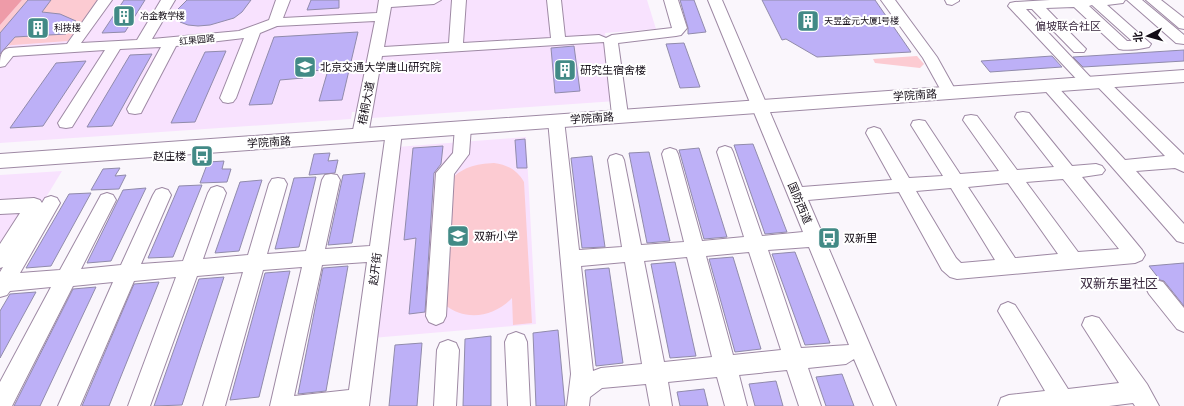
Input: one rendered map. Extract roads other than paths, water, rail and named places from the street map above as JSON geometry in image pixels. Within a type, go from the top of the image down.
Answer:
[{"type":"main road","name":"学院南路","points":[[0,160],[1184,76]]},
{"type":"street","points":[[71,48],[105,0]]},
{"type":"street","points":[[142,44],[168,0]]},
{"type":"street","points":[[275,22],[283,0]]},
{"type":"street","name":"红果园路","points":[[4,57],[71,48],[171,42],[240,35],[275,22],[434,0]]},
{"type":"street","points":[[456,47],[459,0]]},
{"type":"street","points":[[554,0],[558,41]]},
{"type":"street","points":[[620,115],[610,44],[612,39],[676,32],[680,28],[671,0]]},
{"type":"street","name":"国防西道","points":[[715,0],[885,406]]},
{"type":"street","points":[[888,0],[930,57],[949,93]]},
{"type":"street","points":[[1118,0],[1015,6],[1182,163]]},
{"type":"street","points":[[1134,0],[1181,40],[1184,40]]},
{"type":"street","points":[[1153,0],[1184,25]]},
{"type":"street","points":[[1078,2],[1124,46],[1144,44],[1095,1]]},
{"type":"street","points":[[1035,5],[1079,49]]},
{"type":"street","name":"梧桐大道","points":[[360,135],[384,6]]},
{"type":"street","points":[[228,98],[254,31]]},
{"type":"street","points":[[375,52],[599,38]]},
{"type":"street","points":[[134,108],[171,42]]},
{"type":"street","points":[[66,123],[115,46]]},
{"type":"street","points":[[1049,86],[1184,236]]},
{"type":"street","points":[[874,133],[949,264],[957,271],[1135,255],[1023,117]]},
{"type":"street","points":[[556,120],[582,374],[580,398]]},
{"type":"street","points":[[971,120],[1073,260]]},
{"type":"street","points":[[919,125],[1010,266]]},
{"type":"street","points":[[436,316],[445,174],[461,154],[463,127]]},
{"type":"street","name":"赵开街","points":[[358,403],[394,132]]},
{"type":"street","points":[[725,152],[810,406]]},
{"type":"street","points":[[670,154],[696,248],[736,406]]},
{"type":"street","points":[[616,160],[661,406]]},
{"type":"street","points":[[1122,166],[1182,163]]},
{"type":"street","points":[[796,194],[1096,170]]},
{"type":"street","points":[[281,406],[330,180]]},
{"type":"street","points":[[214,406],[278,184]]},
{"type":"street","points":[[139,406],[217,193]]},
{"type":"street","points":[[68,406],[162,194]]},
{"type":"street","points":[[0,405],[107,200]]},
{"type":"street","points":[[2,286],[51,203]]},
{"type":"street","points":[[0,207],[34,205],[0,260]]},
{"type":"street","points":[[570,259],[815,239]]},
{"type":"street","points":[[2,286],[66,278],[377,253]]},
{"type":"street","points":[[1156,288],[1184,323]]},
{"type":"street","points":[[1008,311],[1064,403]]},
{"type":"street","points":[[1092,325],[1143,399]]},
{"type":"street","points":[[516,342],[519,406]]},
{"type":"street","points":[[445,406],[448,350]]},
{"type":"street","points":[[580,398],[589,383],[601,378],[846,354]]},
{"type":"street","points":[[1009,406],[1143,399]]},
{"type":"street","points":[[298,406],[358,403]]},
{"type":"place","name":"冶金教学楼","points":[[124,16]]},
{"type":"place","name":"天昱金元大厦1号楼","points":[[808,21]]},
{"type":"place","name":"科技楼","points":[[38,28]]},
{"type":"place","name":"北京交通大学唐山研究院","points":[[305,67]]},
{"type":"place","name":"研究生宿舍楼","points":[[565,70]]},
{"type":"place","name":"赵庄楼","points":[[202,156]]},
{"type":"place","name":"双新小学","points":[[458,236]]},
{"type":"place","name":"双新里","points":[[829,238]]},
{"type":"district","name":"偏坡联合社区","points":[[1068,26]]},
{"type":"district","name":"双新东里社区","points":[[1119,283]]}]
